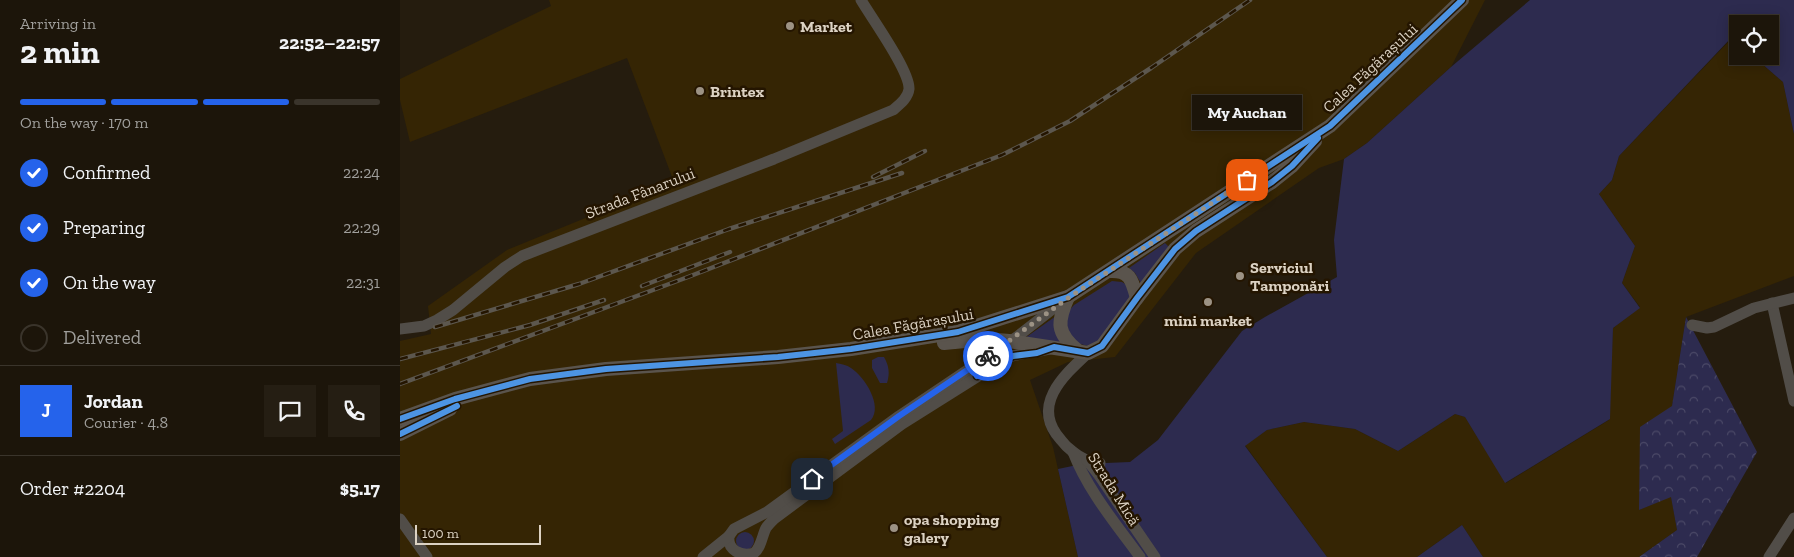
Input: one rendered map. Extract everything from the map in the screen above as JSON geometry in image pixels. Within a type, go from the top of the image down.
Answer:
[{"type":"main road","name":"Calea Făgărașului","points":[[400,434],[476,395],[500,386],[567,373],[778,357],[851,349],[958,332],[1068,298],[1330,126],[1462,0]]},
{"type":"main road","points":[[1068,298],[1062,311],[1060,326],[1066,340],[1083,352],[1102,346],[1165,260],[1185,239],[1286,172],[1330,126]]},
{"type":"main road","points":[[1110,270],[1119,270],[1129,276],[1137,298]]},
{"type":"main road","name":"Calea Făgărașului","points":[[851,349],[866,352],[986,340],[1010,341],[1083,352]]},
{"type":"main road","name":"Calea Făgărașului","points":[[400,419],[455,399],[476,395]]},
{"type":"street","name":"Strada Fânarului","points":[[400,329],[424,326],[437,320],[453,310],[505,267],[522,256],[774,159],[894,110],[903,102],[907,95],[909,87],[905,73],[861,0]]},
{"type":"street","points":[[703,557],[729,536],[734,529],[767,512],[899,416],[1010,341],[1068,298]]},
{"type":"street","points":[[1692,325],[1714,327],[1746,311],[1794,298]]},
{"type":"street","points":[[1772,303],[1794,401]]},
{"type":"street","points":[[729,536],[729,546],[733,556],[745,557],[754,554],[766,528],[774,519],[902,424],[1007,358],[1037,353],[1054,347]]},
{"type":"street","points":[[1073,452],[1054,431],[1049,419],[1048,409],[1055,388],[1083,352]]},
{"type":"street","name":"Strada Mică","points":[[1073,452],[1099,468],[1155,557]]},
{"type":"street","name":"Strada Mică","points":[[1073,452],[1079,468],[1097,497],[1140,557]]},
{"type":"street","points":[[1769,557],[1794,518]]},
{"type":"street","points":[[400,519],[428,557]]},
{"type":"street","points":[[742,525],[755,529],[760,537],[760,542]]},
{"type":"shaded area","points":[[549,0],[1485,0],[1451,67],[1367,143],[1344,159],[1319,168],[1196,253],[1115,357],[1068,362],[1030,380],[1053,447],[1078,557],[400,557],[400,341],[431,334],[428,306],[507,250],[674,182],[627,58],[410,142],[400,100],[400,79],[551,6]]},
{"type":"shaded area","points":[[1729,41],[1729,65],[1763,65],[1783,82],[1794,134],[1794,276],[1686,317],[1672,406],[1639,510],[1671,496],[1677,530],[1639,557],[1483,557],[1462,525],[1417,557],[1327,557],[1245,445],[1267,430],[1304,422],[1355,429],[1398,451],[1455,414],[1465,417],[1506,483],[1609,420],[1613,328],[1640,307],[1622,283],[1635,246],[1599,194],[1612,180],[1619,156]]},
{"type":"green space","points":[[1530,0],[1794,0],[1794,134],[1783,82],[1763,65],[1779,65],[1779,15],[1729,15],[1729,40],[1619,156],[1612,180],[1599,194],[1635,246],[1622,283],[1640,308],[1613,328],[1610,419],[1505,483],[1465,417],[1455,414],[1398,451],[1355,429],[1304,422],[1267,430],[1245,446],[1327,557],[1078,557],[1058,469],[1082,464],[1130,462],[1158,440],[1242,331],[1337,277],[1334,240],[1344,159],[1367,143],[1451,67]]},
{"type":"green space","points":[[1165,243],[1169,247],[1142,285],[1135,273],[1129,268]]},
{"type":"green space","points":[[1112,281],[1122,282],[1127,285],[1130,298],[1100,342],[1088,346],[1076,343],[1068,336],[1065,315],[1074,305]]},
{"type":"green space","points":[[1056,316],[1064,343],[1025,338]]},
{"type":"green space","points":[[1686,317],[1757,452],[1697,557],[1639,557],[1677,530],[1671,497],[1639,510],[1640,427],[1672,406]]},
{"type":"green space","points":[[884,357],[887,363],[889,373],[887,383],[880,383],[872,368],[872,360]]},
{"type":"green space","points":[[836,363],[849,367],[862,378],[871,392],[875,407],[871,420],[835,444],[832,439],[843,431]]},
{"type":"green space","points":[[1462,525],[1483,557],[1417,557]]},
{"type":"green space","points":[[741,532],[749,532],[754,537],[752,548],[741,550],[736,545],[736,537]]},
{"type":"railway","points":[[400,384],[688,277],[1002,155],[1070,121],[1250,0]]},
{"type":"railway","points":[[873,177],[925,151]]},
{"type":"railway","points":[[435,327],[579,284],[729,229],[902,173]]},
{"type":"railway","points":[[642,286],[730,252]]},
{"type":"railway","points":[[400,359],[530,325],[604,300]]},
{"type":"cycle path","points":[[400,419],[455,399],[530,379],[606,369],[778,357],[851,349],[958,332],[1068,297],[1330,126],[1462,0]]},
{"type":"cycle path","points":[[977,376],[1013,356],[1037,353],[1054,347],[1088,353],[1102,346],[1175,249],[1196,231],[1272,182],[1292,166],[1318,138]]},
{"type":"cycle path","points":[[400,434],[457,406]]},
{"type":"way so far","points":[[988,356],[1068,298],[1247,180]]},
{"type":"place","name":"Market","points":[[790,26]]},
{"type":"place","name":"Brintex","points":[[700,91]]},
{"type":"place","name":"My Auchan","points":[[1247,180]]},
{"type":"place","name":"Serviciul Tamponări","points":[[1240,276]]},
{"type":"place","name":"mini market","points":[[1208,302]]},
{"type":"place","name":"opa shopping galery","points":[[894,528]]},
{"type":"route","points":[[812,479],[899,416],[988,356]]}]
